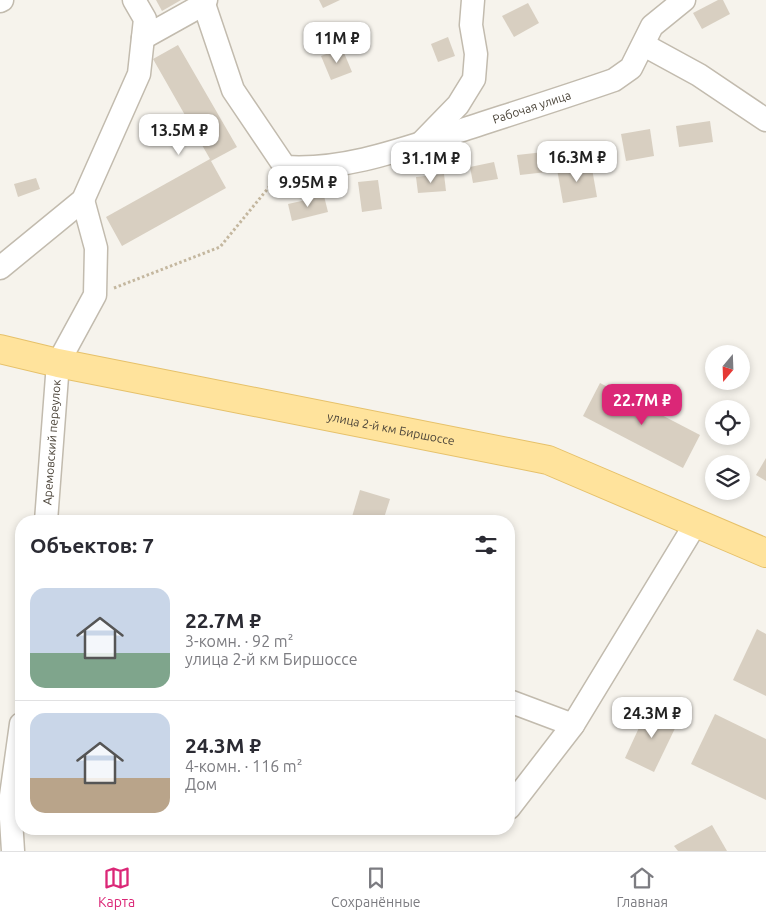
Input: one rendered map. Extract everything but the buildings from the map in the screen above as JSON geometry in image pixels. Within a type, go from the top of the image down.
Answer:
[{"type":"main road","name":"улица 2-й км Биршоссе","points":[[0,349],[58,364],[548,460],[766,553]]},
{"type":"street","points":[[0,268],[83,200],[139,74],[144,19],[134,0]]},
{"type":"street","points":[[421,143],[458,105],[474,79],[476,54],[471,25],[473,0]]},
{"type":"street","name":"Рабочая улица","points":[[285,167],[311,169],[353,162],[421,143],[614,80],[631,68],[652,26],[684,0]]},
{"type":"street","points":[[143,38],[205,2],[233,90],[285,167]]},
{"type":"street","points":[[644,45],[699,76],[766,120]]},
{"type":"street","points":[[58,364],[95,296],[96,248],[83,200]]},
{"type":"street","name":"Аремовский переулок","points":[[46,515],[58,364]]},
{"type":"street","points":[[515,800],[573,725],[696,523]]},
{"type":"street","points":[[515,703],[573,725]]},
{"type":"street","points":[[13,851],[10,803],[15,767]]},
{"type":"path","points":[[95,296],[220,247],[285,167]]}]
